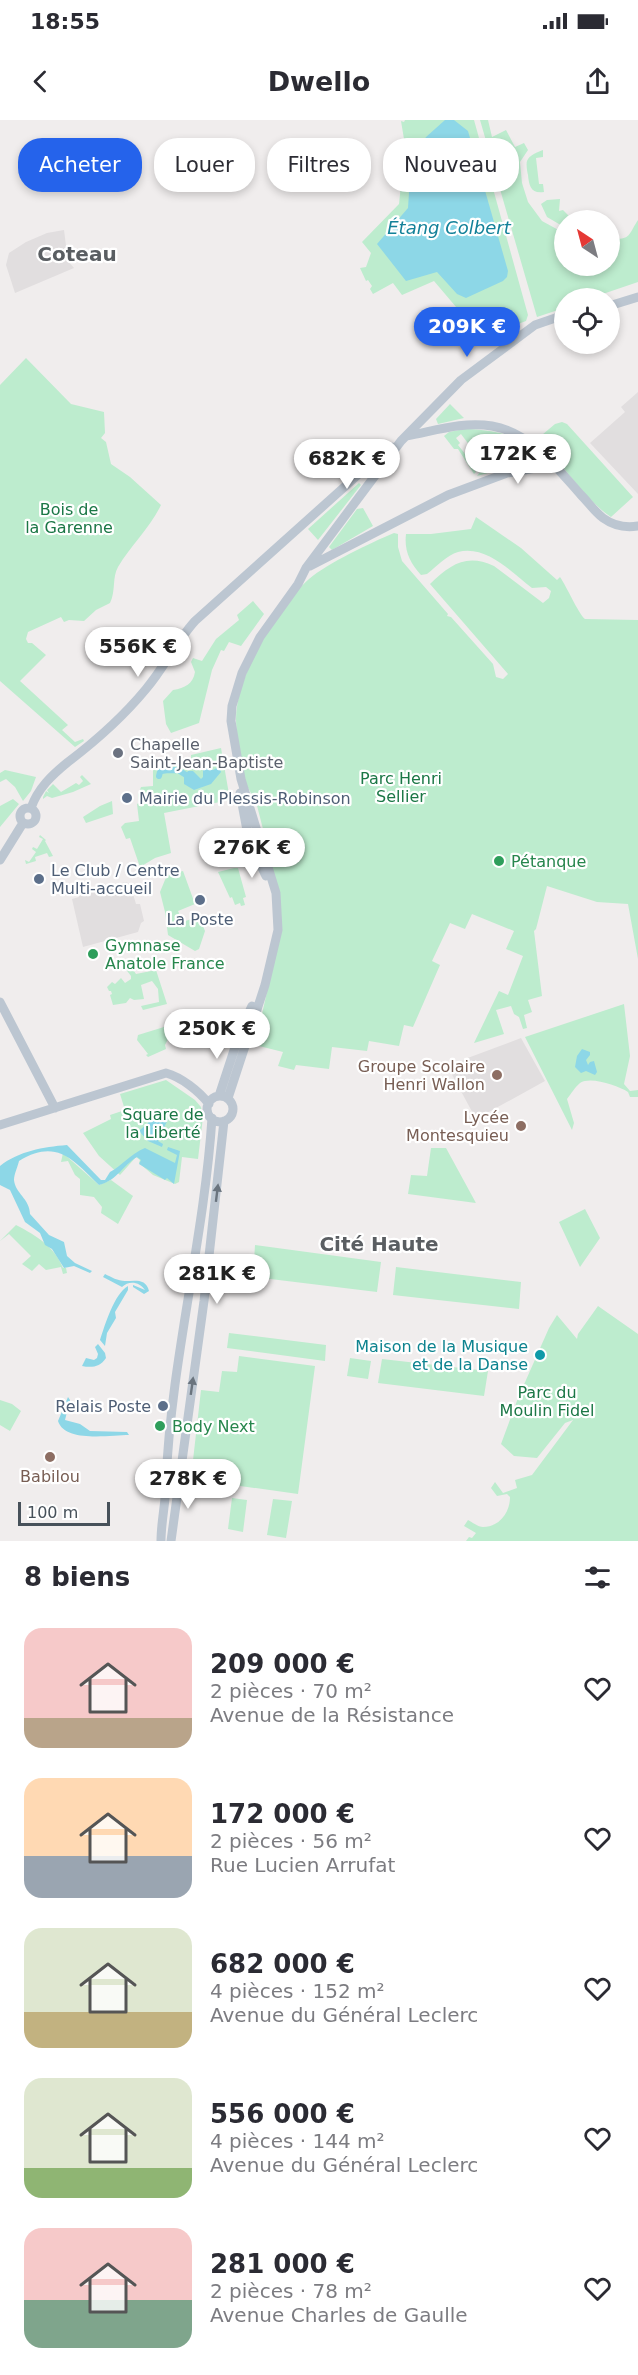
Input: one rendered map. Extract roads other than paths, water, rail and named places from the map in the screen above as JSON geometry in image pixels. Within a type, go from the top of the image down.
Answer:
[{"type":"main road","points":[[620,297],[638,291]]},
{"type":"main road","points":[[620,303],[638,297]]},
{"type":"main road","points":[[224,1097],[268,972],[279,930],[276,893],[241,778],[231,722],[232,706],[242,673],[260,637],[306,568],[404,439],[461,380],[535,325],[554,318]]},
{"type":"main road","points":[[449,392],[532,334],[554,325]]},
{"type":"main road","points":[[0,860],[23,823],[31,824],[35,820],[36,813],[31,808],[37,793],[45,782],[106,732],[137,700],[179,639],[195,621],[380,455],[404,439],[458,425],[493,426],[520,436],[538,449],[603,518],[622,527],[638,526]]},
{"type":"main road","points":[[306,568],[448,495],[507,473],[553,465]]},
{"type":"main road","points":[[278,604],[289,596]]},
{"type":"main road","points":[[0,1002],[55,1108]]},
{"type":"main road","points":[[0,1125],[166,1073],[175,1076],[209,1104]]},
{"type":"main road","points":[[161,1530],[172,1536],[204,1301],[224,1121],[233,1112],[233,1105],[224,1097],[213,1098],[208,1111],[212,1118],[202,1205],[178,1364],[161,1530],[161,1541]]},
{"type":"main road","points":[[212,1118],[224,1121]]},
{"type":"main road","points":[[166,1484],[178,1485]]},
{"type":"water","name":"Étang Colbert","points":[[445,120],[454,120],[468,131],[470,138],[425,138]]},
{"type":"water","name":"Étang Colbert","points":[[409,192],[485,192],[508,271],[507,277],[466,298],[457,294],[437,272],[406,281],[377,244],[408,208]]},
{"type":"water","points":[[219,767],[221,772],[211,784],[194,790],[184,784],[184,777],[188,771],[193,771],[201,779],[203,768],[213,770]]},
{"type":"water","points":[[582,1049],[590,1052],[586,1060],[588,1065],[594,1061],[597,1072],[595,1075],[586,1071],[581,1073],[575,1067],[577,1056]]},
{"type":"water","points":[[163,1113],[168,1119],[158,1141],[163,1144],[162,1147],[148,1141],[139,1131],[158,1114]]},
{"type":"water","points":[[67,1145],[101,1180],[105,1180],[110,1172],[145,1148],[175,1163],[177,1155],[167,1150],[168,1147],[180,1151],[174,1184],[139,1164],[141,1160],[137,1157],[111,1180],[99,1185],[72,1160],[54,1152],[32,1154],[19,1161],[14,1180],[15,1185],[28,1204],[30,1214],[49,1235],[64,1242],[67,1256],[75,1263],[92,1271],[90,1273],[74,1266],[64,1268],[52,1249],[45,1245],[40,1233],[25,1222],[10,1190],[0,1185],[0,1166],[7,1161],[32,1151]]},
{"type":"water","points":[[105,1274],[115,1279],[143,1282],[149,1291],[144,1294],[133,1285],[145,1290],[134,1283],[128,1283],[122,1287],[103,1277]]},
{"type":"water","points":[[128,1286],[115,1312],[116,1318],[107,1333],[105,1346],[100,1340],[107,1318],[118,1296]]},
{"type":"water","points":[[98,1344],[106,1358],[96,1366],[82,1366],[86,1358],[94,1360],[97,1358],[95,1347]]},
{"type":"water","points":[[68,1397],[70,1400],[65,1420],[80,1424],[90,1431],[127,1432],[129,1435],[79,1435],[62,1428],[58,1421]]},
{"type":"waterway","points":[[159,776],[160,772],[171,770],[178,770],[186,775]]},
{"type":"place","name":"Chapelle Saint-Jean-Baptiste","points":[[118,753]]},
{"type":"place","name":"Mairie du Plessis-Robinson","points":[[127,798]]},
{"type":"place","name":"Pétanque","points":[[499,861]]},
{"type":"place","name":"Le Club / Centre Multi-accueil","points":[[39,879]]},
{"type":"place","name":"La Poste","points":[[200,900]]},
{"type":"place","name":"Gymnase Anatole France","points":[[93,954]]},
{"type":"place","name":"Groupe Scolaire Henri Wallon","points":[[497,1075]]},
{"type":"place","name":"Lycée Montesquieu","points":[[521,1126]]},
{"type":"place","name":"Maison de la Musique et de la Danse","points":[[540,1355]]},
{"type":"place","name":"Relais Poste","points":[[163,1406]]},
{"type":"place","name":"Body Next","points":[[160,1426]]},
{"type":"place","name":"Babilou","points":[[50,1457]]},
{"type":"district","name":"Coteau","points":[[77,254]]},
{"type":"district","name":"Cité Haute","points":[[379,1244]]},
{"type":"park label","name":"Bois de la Garenne","points":[[69,518]]},
{"type":"park label","name":"Parc Henri Sellier","points":[[401,787]]},
{"type":"park label","name":"Square de la Liberté","points":[[163,1123]]},
{"type":"park label","name":"Parc du Moulin Fidel","points":[[547,1401]]}]
